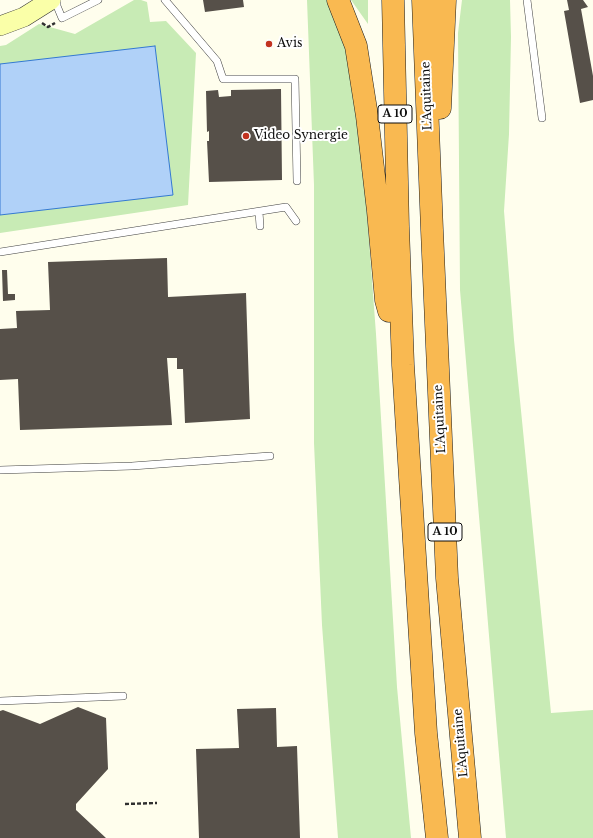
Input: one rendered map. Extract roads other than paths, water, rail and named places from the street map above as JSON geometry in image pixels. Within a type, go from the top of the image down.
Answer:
[{"type":"highway","points":[[338,0],[356,46],[367,116],[386,300],[403,365]]},
{"type":"highway","name":"A 10","points":[[393,0],[398,227],[403,365],[426,733],[437,838]]},
{"type":"highway","name":"L'Aquitaine","points":[[423,0],[431,226],[447,578],[470,838]]},
{"type":"highway","points":[[431,226],[439,199],[445,0]]},
{"type":"street","points":[[0,26],[24,16],[51,0]]},
{"type":"lane","points":[[57,0],[57,6],[62,18],[98,0]]},
{"type":"lane","points":[[165,0],[217,61],[223,79],[295,79],[298,181]]},
{"type":"lane","points":[[527,0],[542,118]]},
{"type":"lane","points":[[0,252],[286,207],[296,221]]},
{"type":"lane","points":[[259,212],[260,226]]},
{"type":"lane","points":[[0,470],[132,466],[270,456]]},
{"type":"lane","points":[[0,701],[123,696]]},
{"type":"water","points":[[155,46],[173,195],[0,215],[0,64]]},
{"type":"place","name":"Avis","points":[[269,44]]},
{"type":"place","name":"Video Synergie","points":[[246,136]]}]
